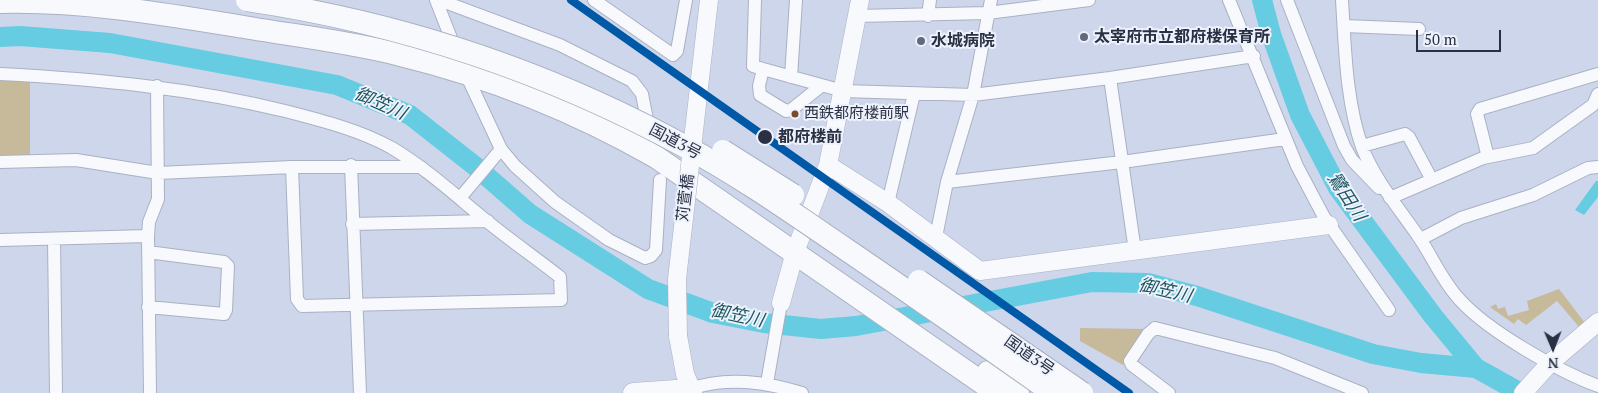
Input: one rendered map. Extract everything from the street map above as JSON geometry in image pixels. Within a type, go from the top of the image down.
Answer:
[{"type":"highway","name":"国道3号","points":[[247,0],[317,11],[410,33],[532,74],[595,101],[686,147],[768,196],[1053,393]]},
{"type":"highway","points":[[318,0],[384,38],[462,66],[546,101],[611,131],[656,157],[796,247],[952,354],[1018,393]]},
{"type":"highway","name":"国道3号","points":[[338,0],[467,35],[524,55],[600,87],[685,129],[764,175],[1082,393]]},
{"type":"highway","points":[[0,2],[73,4],[176,16],[399,54],[505,76],[586,110],[652,143],[796,247]]},
{"type":"highway","points":[[952,354],[997,393]]},
{"type":"main road","points":[[633,393],[691,391]]},
{"type":"street","points":[[437,0],[462,66],[499,152],[555,202],[609,240],[645,258],[651,256],[656,250],[660,180]]},
{"type":"street","points":[[437,0],[560,45],[632,81],[642,94],[652,143]]},
{"type":"street","points":[[594,0],[673,55],[677,51],[686,0]]},
{"type":"street","name":"苅萱橋","points":[[691,391],[678,336],[677,279],[709,0]]},
{"type":"street","points":[[755,0],[753,66],[843,91],[974,95],[1110,78],[1254,56]]},
{"type":"street","points":[[791,78],[796,0]]},
{"type":"street","points":[[928,16],[930,0]]},
{"type":"street","points":[[936,237],[948,182],[974,95],[991,0]]},
{"type":"street","points":[[767,383],[781,303],[796,247],[828,165],[858,8],[928,16],[988,14],[1089,0]]},
{"type":"street","points":[[1229,0],[1254,56],[1285,139],[1329,225],[1389,310]]},
{"type":"street","points":[[1286,0],[1344,146],[1375,185],[1390,198]]},
{"type":"street","points":[[1342,0],[1352,103],[1362,146],[1390,198],[1421,240],[1437,271],[1460,301],[1546,368],[1598,386]]},
{"type":"street","points":[[1344,26],[1418,29]]},
{"type":"street","points":[[763,69],[759,86],[760,95],[786,111],[791,110],[821,86]]},
{"type":"street","points":[[0,74],[73,78],[157,86],[240,100],[313,118],[390,147],[463,194],[488,221],[560,277],[561,300],[302,306],[299,304],[292,167]]},
{"type":"street","points":[[1488,157],[1477,114],[1480,109],[1598,74]]},
{"type":"street","points":[[1110,78],[1135,250]]},
{"type":"street","points":[[150,393],[148,236],[150,222],[158,199],[157,86]]},
{"type":"street","points":[[888,203],[914,94]]},
{"type":"street","points":[[1390,198],[1488,157],[1533,148],[1593,105],[1598,94]]},
{"type":"street","points":[[1362,146],[1406,134],[1410,137],[1432,180]]},
{"type":"street","points":[[948,182],[1122,162],[1285,139]]},
{"type":"street","points":[[463,194],[499,152]]},
{"type":"street","points":[[0,162],[76,160],[158,173],[292,167],[423,167]]},
{"type":"street","points":[[828,165],[888,203],[980,271],[1321,228],[1329,225]]},
{"type":"street","points":[[351,166],[355,305],[360,393]]},
{"type":"street","points":[[1421,240],[1460,218],[1533,195],[1588,168],[1598,167]]},
{"type":"street","points":[[352,224],[488,221]]},
{"type":"street","points":[[0,240],[148,236]]},
{"type":"street","points":[[54,239],[56,393]]},
{"type":"street","points":[[148,252],[224,262],[228,266],[226,310],[224,314],[148,307]]},
{"type":"street","points":[[1523,393],[1546,368],[1598,322]]},
{"type":"street","points":[[1169,393],[1132,365],[1130,361],[1148,334],[1155,328],[1275,358],[1362,393]]},
{"type":"street","points":[[691,391],[710,382],[767,383],[802,393]]},
{"type":"shaded area","points":[[0,80],[30,81],[30,156],[0,157]]},
{"type":"shaded area","points":[[1559,289],[1585,323],[1579,327],[1557,301],[1526,325],[1518,319],[1514,324],[1490,307],[1496,304],[1498,309],[1505,307],[1508,316],[1529,310],[1527,301]]},
{"type":"shaded area","points":[[1080,328],[1147,329],[1123,365],[1080,341]]},
{"type":"water","points":[[1596,181],[1598,181],[1598,197],[1584,215],[1575,210]]},
{"type":"waterway","name":"鷺田川","points":[[1262,0],[1271,34],[1300,115],[1338,188],[1433,316],[1476,368]]},
{"type":"waterway","name":"御笠川","points":[[0,37],[20,36],[110,43],[337,85],[410,115],[475,166],[530,214],[648,289],[713,313],[764,323],[821,329],[856,326],[1092,282],[1148,283],[1197,296],[1373,354],[1421,363],[1476,368],[1521,393]]},
{"type":"transit line","points":[[571,0],[1129,393]]},
{"type":"place","name":"太宰府市立都府楼保育所","points":[[1084,37]]},
{"type":"place","name":"水城病院","points":[[921,41]]},
{"type":"place","name":"西鉄都府楼前駅","points":[[795,114]]},
{"type":"place","name":"都府楼前","points":[[765,137]]}]
